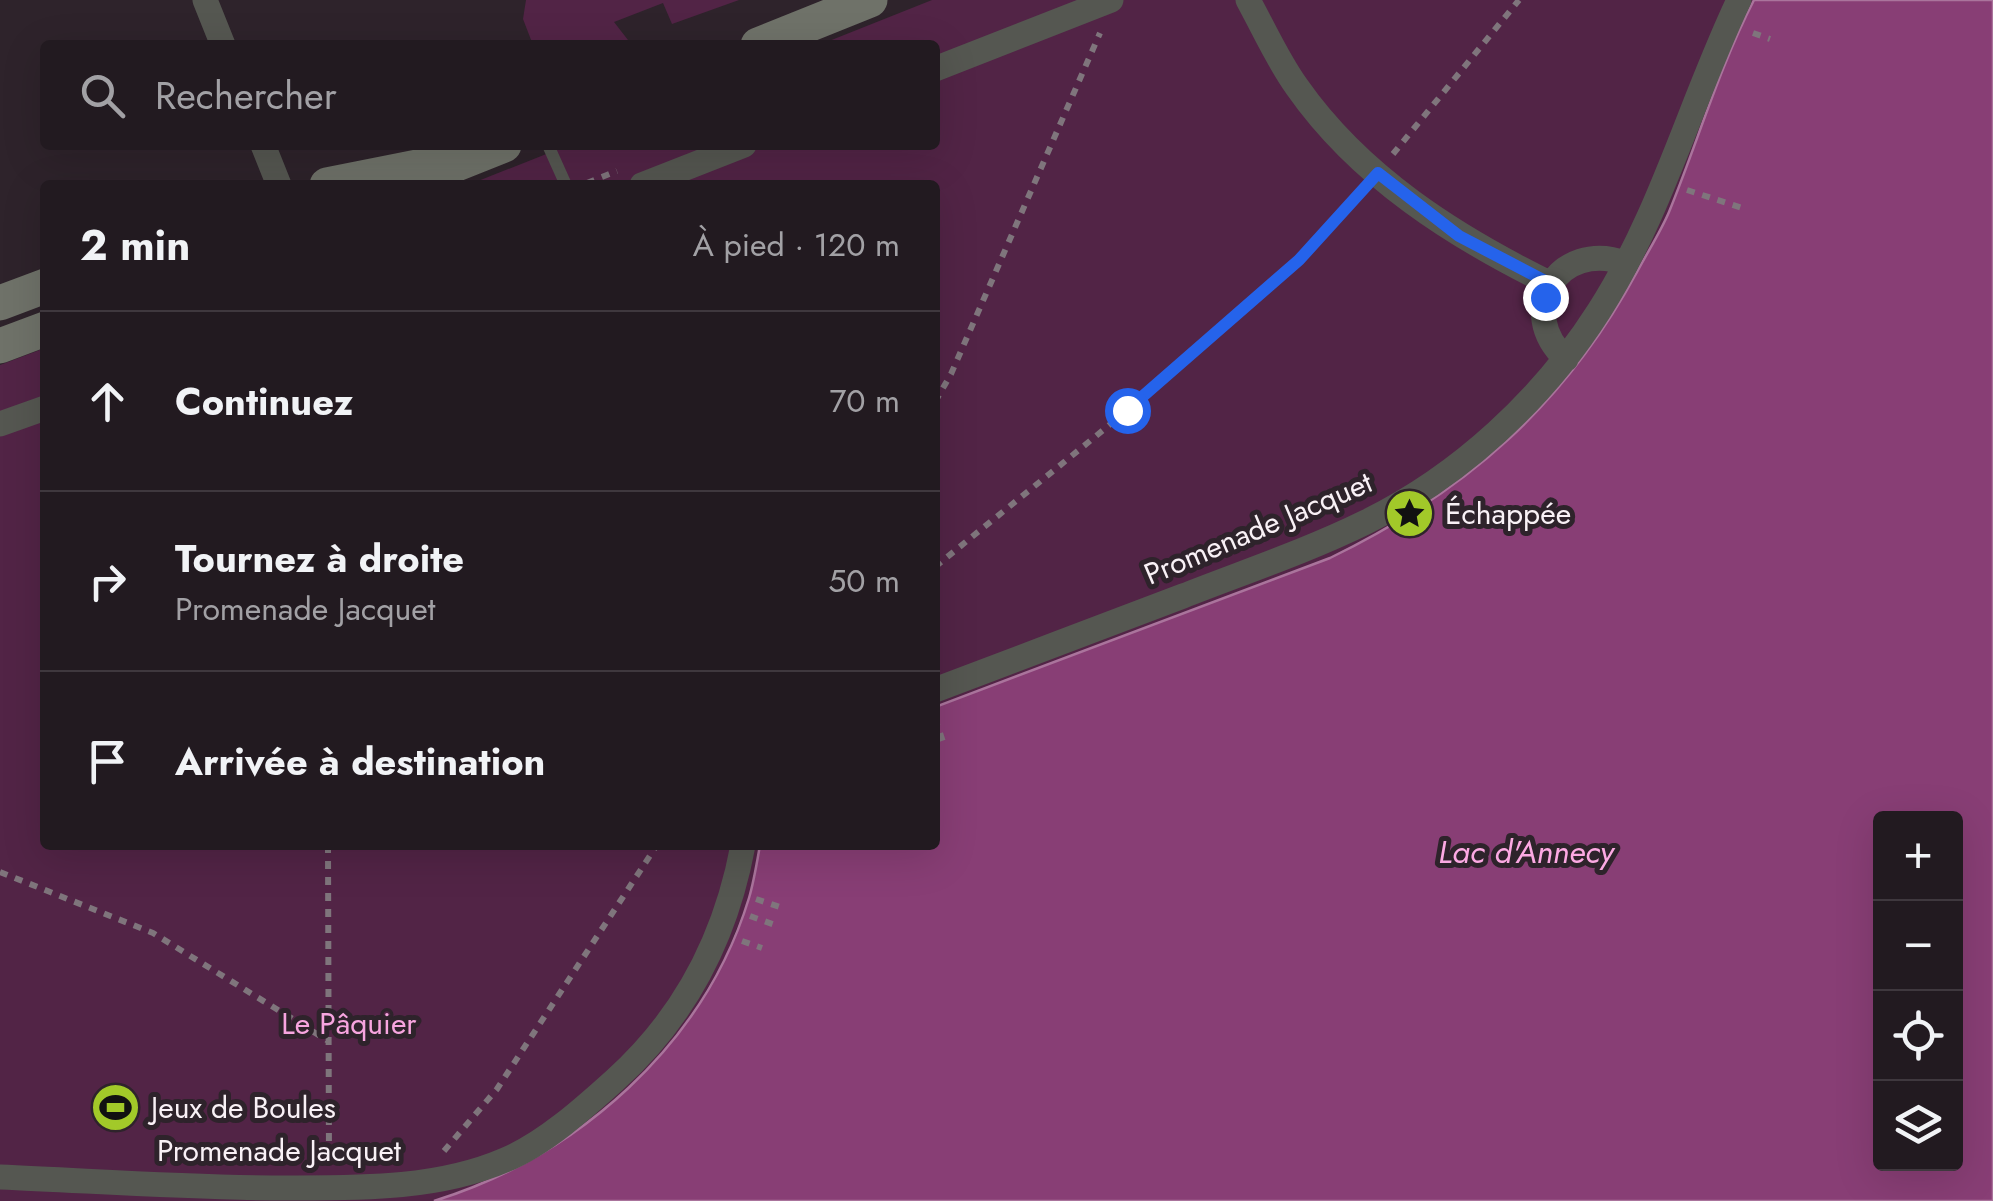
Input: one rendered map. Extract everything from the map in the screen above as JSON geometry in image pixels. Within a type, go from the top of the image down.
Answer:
[{"type":"main road","points":[[770,40],[870,0]]},
{"type":"main road","points":[[352,180],[489,150]]},
{"type":"main road","points":[[424,180],[468,157]]},
{"type":"main road","points":[[0,303],[40,288]]},
{"type":"main road","points":[[0,346],[40,331]]},
{"type":"street","points":[[205,0],[221,40]]},
{"type":"street","points":[[1248,0],[1295,84],[1318,115],[1378,173],[1459,236],[1551,284]]},
{"type":"street","name":"Promenade Jacquet","points":[[940,688],[1304,550],[1369,521],[1415,495],[1481,445],[1566,359],[1601,308],[1655,210],[1718,46],[1740,0]]},
{"type":"street","points":[[940,67],[1108,9]]},
{"type":"street","points":[[265,150],[277,180]]},
{"type":"street","points":[[655,180],[731,150]]},
{"type":"street","points":[[1566,359],[1556,350],[1544,324],[1545,297],[1551,284],[1571,264],[1584,258],[1598,256],[1626,263]]},
{"type":"street","points":[[0,424],[40,410]]},
{"type":"street","name":"Promenade Jacquet","points":[[0,1177],[238,1188],[329,1188],[415,1183],[462,1174],[508,1159],[579,1112],[641,1057],[687,999],[713,948],[734,892],[742,850]]},
{"type":"lane","points":[[550,150],[564,180]]},
{"type":"path","points":[[940,563],[1127,410],[1299,260],[1378,173],[1519,0]]},
{"type":"path","points":[[940,393],[1108,9]]},
{"type":"path","points":[[1748,31],[1770,39]]},
{"type":"path","points":[[940,733],[944,745]]},
{"type":"path","points":[[328,850],[329,1188]]},
{"type":"path","points":[[415,1183],[497,1088],[654,850]]},
{"type":"path","points":[[0,872],[153,933],[330,1042]]},
{"type":"path","points":[[754,898],[780,906]]},
{"type":"path","points":[[749,916],[775,925]]},
{"type":"path","points":[[740,940],[762,948]]},
{"type":"green space","points":[[526,0],[739,0],[672,24],[663,3],[614,22],[628,40],[531,40],[523,19]]},
{"type":"green space","points":[[932,0],[1754,0],[1658,235],[1609,320],[1578,364],[1508,440],[1425,504],[1330,558],[940,705],[940,180],[481,180],[556,150],[940,150],[940,40],[832,40]]},
{"type":"green space","name":"Le Pâquier","points":[[40,350],[40,850],[759,850],[749,898],[725,958],[694,1012],[652,1068],[584,1125],[519,1168],[434,1201],[0,1201],[0,365]]},
{"type":"water","name":"Lac d'Annecy","points":[[1754,0],[1993,0],[1993,1201],[434,1201],[487,1181],[538,1155],[629,1088],[668,1047],[701,1001],[728,951],[749,898],[759,850],[940,850],[940,705],[1330,558],[1425,504],[1468,474],[1544,404],[1578,364],[1609,320],[1669,212],[1719,78]]},
{"type":"place","name":"Échappée","points":[[1410,513]]},
{"type":"place","name":"Jeux de Boules","points":[[116,1107]]},
{"type":"route","points":[[1127,410],[1299,260],[1378,173],[1459,236],[1551,284],[1545,297]]}]
